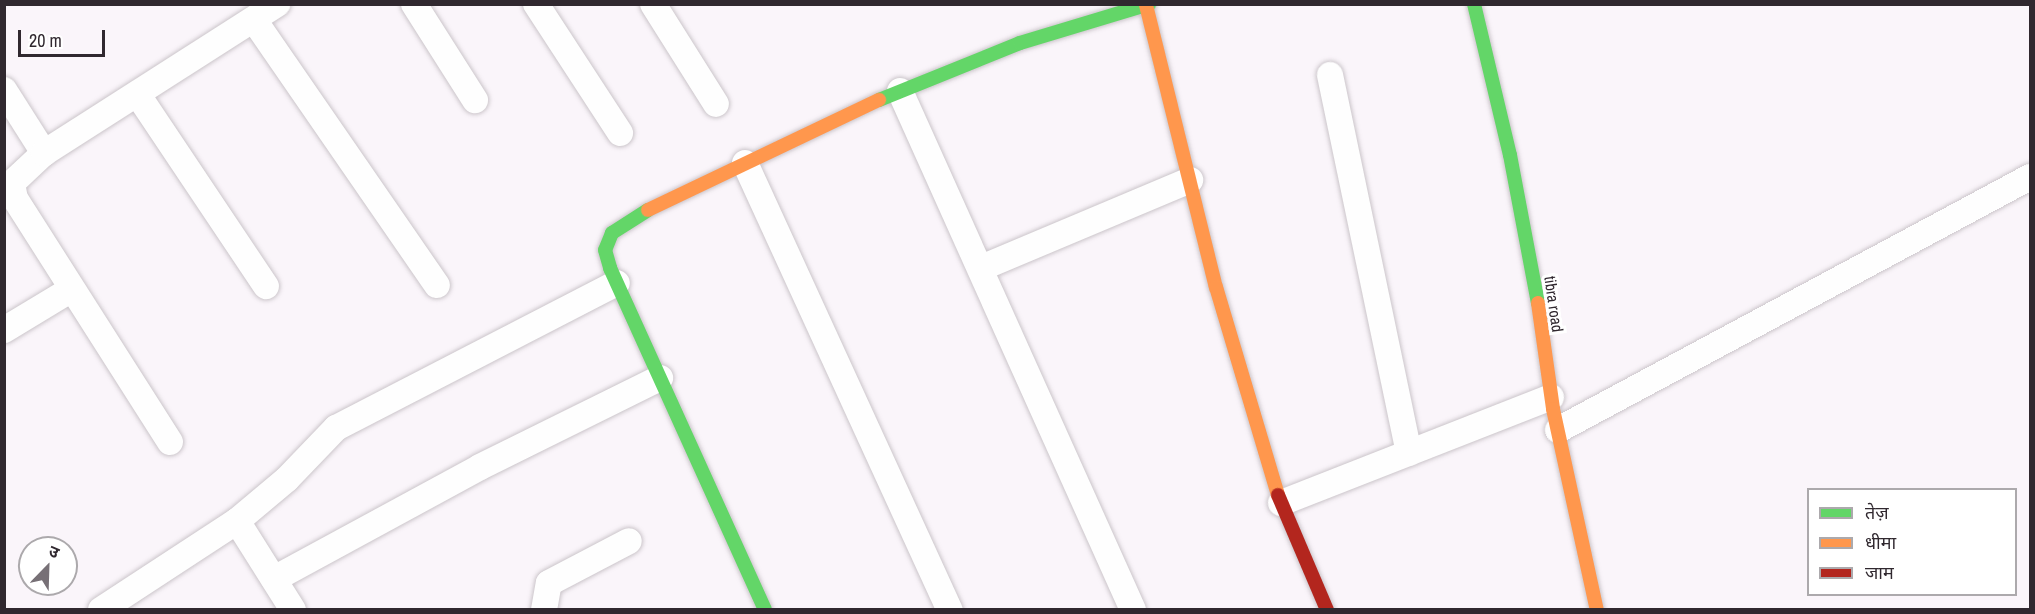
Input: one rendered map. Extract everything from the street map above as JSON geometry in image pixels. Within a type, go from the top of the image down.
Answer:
[{"type":"street","points":[[170,442],[15,199],[12,183],[44,153],[277,4]]},
{"type":"street","points":[[414,4],[475,100]]},
{"type":"street","points":[[536,4],[620,133]]},
{"type":"street","points":[[653,4],[716,104]]},
{"type":"street","name":"tibra road","points":[[1474,4],[1531,258],[1551,397],[1597,609]]},
{"type":"street","points":[[765,609],[617,283],[606,250],[612,233],[656,205],[900,91],[1020,43],[1148,5],[1216,287],[1281,503],[1327,609]]},
{"type":"street","points":[[254,20],[437,285]]},
{"type":"street","points":[[1330,75],[1410,453]]},
{"type":"street","points":[[4,90],[44,153]]},
{"type":"street","points":[[900,91],[1133,609]]},
{"type":"street","points":[[138,95],[266,286]]},
{"type":"street","points":[[745,164],[950,609]]},
{"type":"street","points":[[1558,429],[2031,177]]},
{"type":"street","points":[[981,268],[1190,180]]},
{"type":"street","points":[[101,609],[237,521],[287,479],[336,428],[617,283]]},
{"type":"street","points":[[4,330],[72,289]]},
{"type":"street","points":[[274,579],[480,467],[660,378]]},
{"type":"street","points":[[1281,503],[1551,397]]},
{"type":"street","points":[[237,521],[293,609]]},
{"type":"street","points":[[544,609],[549,583],[629,541]]},
{"type":"traffic: fast","points":[[879,100],[1020,43],[1149,4]]},
{"type":"traffic: fast","points":[[1474,4],[1510,155],[1538,303]]},
{"type":"traffic: fast","points":[[648,210],[612,233],[605,250],[610,268],[765,610]]},
{"type":"traffic: slow","points":[[1146,5],[1216,287],[1278,495]]},
{"type":"traffic: slow","points":[[648,210],[879,100]]},
{"type":"traffic: slow","points":[[1538,303],[1553,409],[1597,610]]},
{"type":"traffic: jam","points":[[1278,495],[1327,610]]}]
